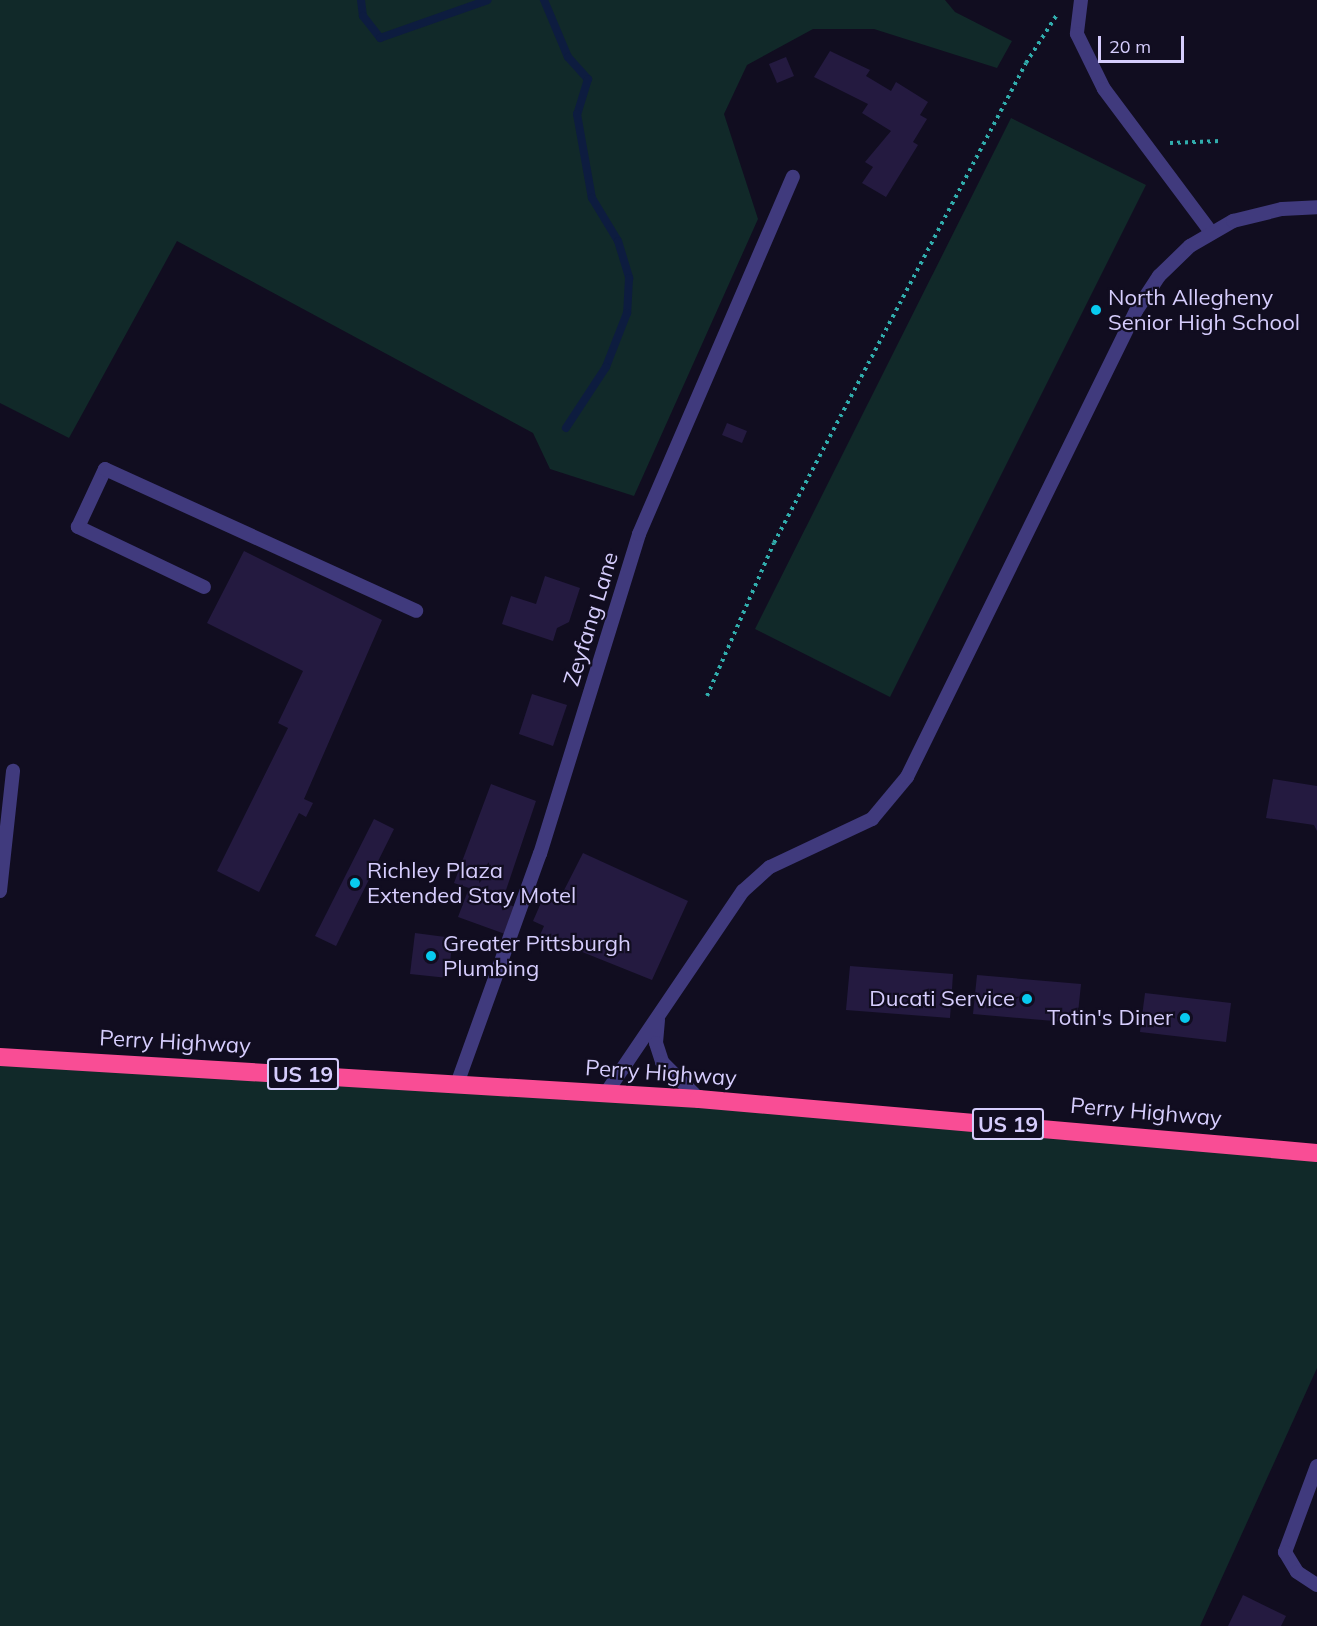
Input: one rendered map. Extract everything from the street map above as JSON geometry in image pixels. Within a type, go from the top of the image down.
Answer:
[{"type":"highway","name":"Perry Highway","points":[[0,1057],[699,1099],[1317,1153]]},
{"type":"lane","points":[[1081,0],[1077,34],[1104,89],[1211,232]]},
{"type":"lane","name":"Zeyfang Lane","points":[[458,1084],[540,854],[639,534],[793,177]]},
{"type":"lane","points":[[606,1093],[756,878],[787,858],[857,828],[902,785],[1136,311],[1174,260],[1211,232],[1256,213],[1317,207]]},
{"type":"lane","points":[[204,587],[78,527],[105,469],[416,612]]},
{"type":"lane","points":[[0,891],[13,771]]},
{"type":"lane","points":[[659,1015],[656,1043],[662,1062],[699,1099]]},
{"type":"lane","points":[[1317,1466],[1284,1552],[1297,1572],[1317,1585]]},
{"type":"path","points":[[708,696],[774,543],[1026,63],[1061,9]]},
{"type":"green space","points":[[0,0],[945,0],[955,12],[1012,41],[997,68],[874,29],[813,29],[747,65],[724,114],[758,219],[634,496],[550,469],[533,433],[177,241],[69,438],[0,403]]},
{"type":"green space","points":[[1011,118],[1146,185],[890,697],[755,629]]},
{"type":"green space","points":[[0,1057],[200,1067],[1317,1153],[1317,1368],[1200,1626],[0,1626]]},
{"type":"building","points":[[830,51],[870,70],[866,76],[891,91],[896,82],[928,102],[920,115],[927,119],[913,142],[918,145],[886,197],[862,183],[873,167],[865,162],[891,131],[862,113],[868,104],[814,77]]},
{"type":"building","points":[[786,57],[794,76],[777,83],[769,64]]},
{"type":"building","points":[[727,423],[747,431],[742,443],[722,435]]},
{"type":"building","points":[[244,551],[382,620],[304,799],[313,803],[306,817],[299,813],[259,892],[217,871],[288,728],[278,723],[303,671],[207,623]]},
{"type":"building","points":[[545,576],[580,588],[569,622],[557,628],[553,641],[502,624],[511,596],[536,604]]},
{"type":"building","points":[[532,694],[567,705],[553,746],[519,734]]},
{"type":"building","points":[[1273,779],[1317,786],[1317,831],[1314,825],[1266,818]]},
{"type":"building","points":[[491,784],[536,801],[502,902],[515,907],[505,934],[458,917],[469,888],[454,883]]},
{"type":"building","points":[[374,819],[394,829],[336,946],[315,936]]},
{"type":"building","points":[[583,853],[688,901],[652,980],[540,935],[544,926],[533,921],[544,896],[557,904]]},
{"type":"building","name":"Greater Pittsburgh Plumbing","points":[[415,933],[453,938],[448,978],[410,974]]},
{"type":"building","points":[[850,966],[953,974],[950,1018],[846,1010]]},
{"type":"building","name":"Ducati Service","points":[[977,975],[1081,984],[1077,1023],[973,1014]]},
{"type":"building","name":"Totin's Diner","points":[[1145,993],[1231,1003],[1226,1042],[1140,1032]]},
{"type":"building","points":[[1243,1595],[1286,1616],[1281,1626],[1228,1626]]},
{"type":"waterway","points":[[361,0],[363,16],[380,38],[488,0]]},
{"type":"waterway","points":[[544,0],[568,57],[588,79],[577,114],[592,198],[618,241],[629,278],[627,313],[606,367],[566,428]]},
{"type":"place","name":"North Allegheny Senior High School","points":[[1096,310]]},
{"type":"place","name":"Richley Plaza Extended Stay Motel","points":[[355,883]]},
{"type":"place","name":"Greater Pittsburgh Plumbing","points":[[431,956]]},
{"type":"place","name":"Ducati Service","points":[[1027,999]]},
{"type":"place","name":"Totin's Diner","points":[[1185,1018]]}]
